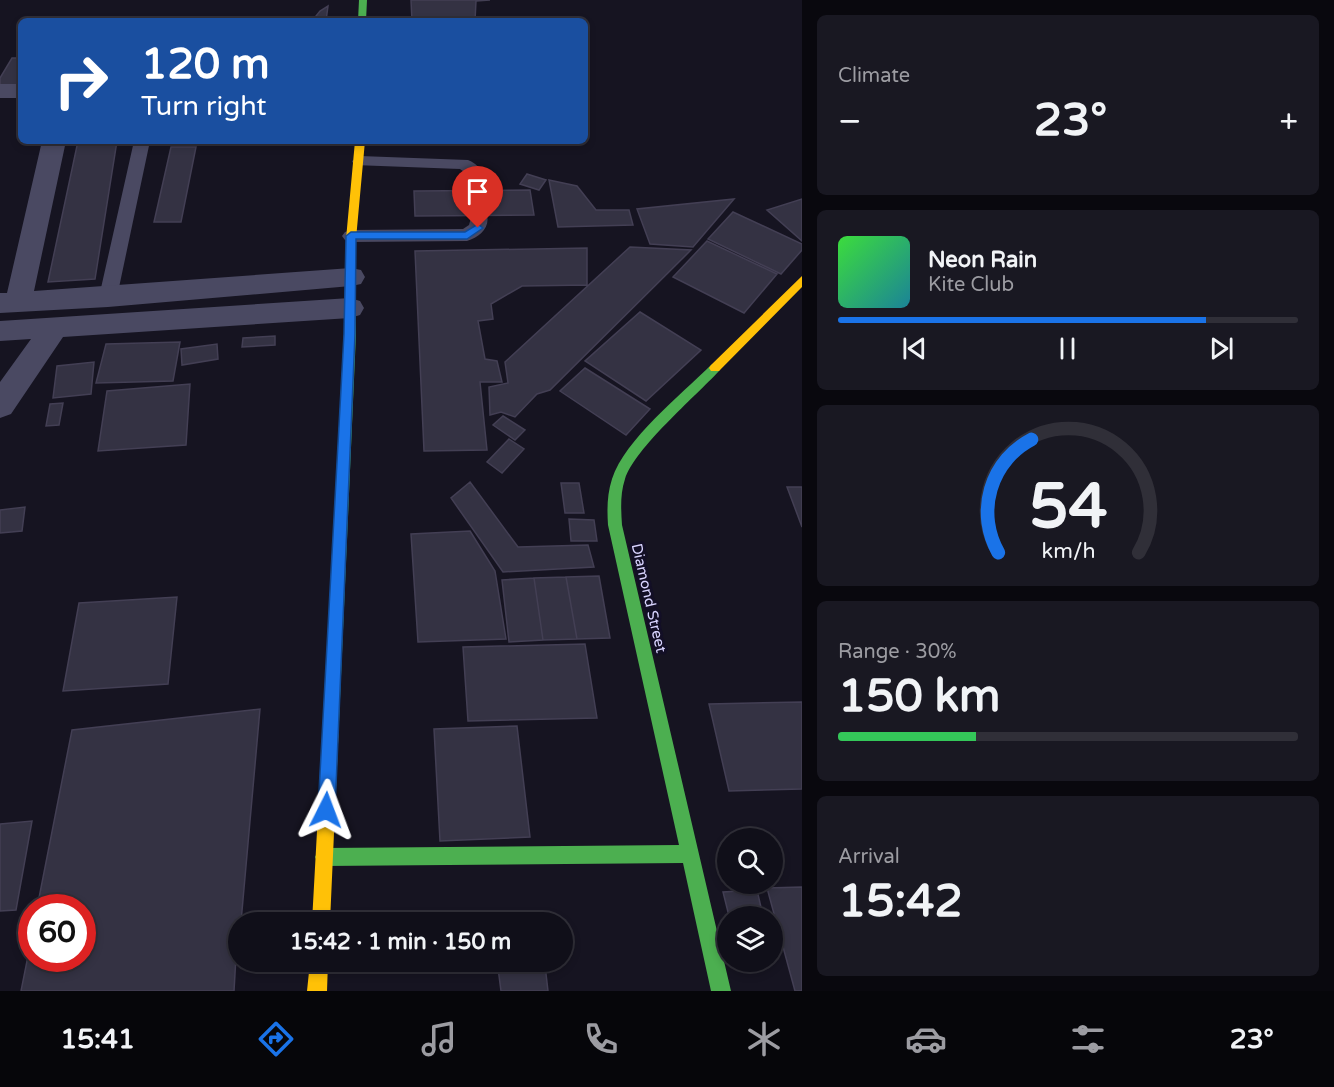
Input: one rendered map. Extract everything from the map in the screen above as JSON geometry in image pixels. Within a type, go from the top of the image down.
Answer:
[{"type":"street","points":[[362,18],[363,0]]},
{"type":"street","points":[[0,91],[18,91]]},
{"type":"street","points":[[53,144],[9,303],[351,277]]},
{"type":"street","points":[[321,912],[350,308],[351,236],[360,144]]},
{"type":"street","name":"Diamond Street","points":[[721,991],[615,525],[612,499],[618,476],[630,454],[801,280]]},
{"type":"street","points":[[0,331],[350,308]]},
{"type":"street","points":[[0,406],[55,327]]},
{"type":"street","points":[[324,857],[691,854]]},
{"type":"street","points":[[318,991],[319,972]]},
{"type":"lane","points":[[108,297],[141,144]]},
{"type":"lane","points":[[360,161],[472,166],[476,173],[477,194]]},
{"type":"lane","points":[[351,236],[467,235],[478,228],[479,214]]},
{"type":"building","points":[[411,0],[490,0],[476,1],[475,18],[412,18]]},
{"type":"building","points":[[328,6],[326,18],[314,18]]},
{"type":"building","points":[[12,58],[18,58],[18,86],[0,85],[0,78]]},
{"type":"building","points":[[77,144],[117,144],[95,279],[48,282]]},
{"type":"building","points":[[171,147],[196,147],[181,222],[154,222]]},
{"type":"building","points":[[527,174],[546,180],[539,190],[520,184]]},
{"type":"building","points":[[549,180],[577,186],[596,210],[629,210],[633,225],[558,227]]},
{"type":"building","points":[[530,190],[534,215],[415,216],[414,191]]},
{"type":"building","points":[[734,199],[693,247],[650,244],[637,209]]},
{"type":"building","points":[[802,199],[802,241],[767,210]]},
{"type":"building","points":[[733,212],[802,244],[802,250],[781,274],[708,239]]},
{"type":"building","points":[[707,241],[777,274],[744,313],[673,277]]},
{"type":"building","points":[[630,247],[691,250],[550,390],[537,394],[515,417],[501,412],[490,415],[489,387],[508,383],[505,362]]},
{"type":"building","points":[[587,248],[587,285],[522,286],[491,304],[493,319],[478,321],[485,359],[497,361],[502,382],[480,382],[487,450],[424,451],[415,251]]},
{"type":"building","points":[[640,312],[701,350],[646,401],[585,361]]},
{"type":"building","points":[[275,336],[275,345],[242,347],[243,338]]},
{"type":"building","points":[[180,342],[173,381],[96,383],[106,344]]},
{"type":"building","points":[[217,344],[218,359],[182,365],[181,349]]},
{"type":"building","points":[[94,362],[91,394],[53,398],[57,366]]},
{"type":"building","points":[[585,368],[650,409],[626,435],[560,391]]},
{"type":"building","points":[[190,384],[186,445],[98,451],[107,391]]},
{"type":"building","points":[[63,403],[59,425],[46,426],[50,404]]},
{"type":"building","points":[[503,416],[525,430],[515,440],[493,425]]},
{"type":"building","points":[[509,439],[524,449],[502,473],[487,462]]},
{"type":"building","points":[[470,482],[518,547],[588,545],[594,567],[503,572],[451,498]]},
{"type":"building","points":[[561,483],[579,483],[584,513],[565,513]]},
{"type":"building","points":[[787,487],[802,487],[802,527]]},
{"type":"building","points":[[25,507],[22,531],[0,533],[0,510]]},
{"type":"building","points":[[569,519],[594,520],[597,541],[571,541]]},
{"type":"building","points":[[470,531],[495,571],[506,639],[418,642],[411,534]]},
{"type":"building","points":[[599,576],[610,638],[577,639],[566,577]]},
{"type":"building","points":[[566,577],[577,639],[543,640],[534,578]]},
{"type":"building","points":[[534,578],[543,640],[509,642],[502,580]]},
{"type":"building","points":[[177,597],[168,684],[63,691],[79,603]]},
{"type":"building","points":[[585,644],[597,718],[468,721],[463,647]]},
{"type":"building","points":[[802,702],[802,789],[729,791],[709,704]]},
{"type":"building","points":[[260,709],[242,912],[228,912],[228,972],[235,972],[234,991],[21,991],[25,972],[96,972],[96,894],[40,894],[72,730]]},
{"type":"building","points":[[517,726],[530,837],[440,841],[434,729]]},
{"type":"building","points":[[32,821],[16,910],[0,911],[0,824]]},
{"type":"building","points":[[802,887],[802,991],[795,991],[783,947],[783,906],[772,906],[769,894],[783,894],[783,888]]},
{"type":"building","points":[[724,894],[758,894],[761,906],[726,906]]},
{"type":"building","points":[[499,972],[546,972],[548,991],[501,991]]},
{"type":"traffic: fast","points":[[362,18],[363,0]]},
{"type":"traffic: fast","points":[[331,722],[350,334],[351,239]]},
{"type":"traffic: fast","points":[[715,368],[631,456],[619,478],[614,507],[615,525],[721,991]]},
{"type":"traffic: fast","points":[[324,857],[691,854]]},
{"type":"traffic: slow","points":[[351,239],[360,144]]},
{"type":"traffic: slow","points":[[715,368],[802,280]]},
{"type":"traffic: slow","points":[[322,912],[331,722]]},
{"type":"traffic: slow","points":[[317,991],[318,972]]},
{"type":"route","points":[[326,810],[350,334],[351,236],[467,235],[478,228]]}]
